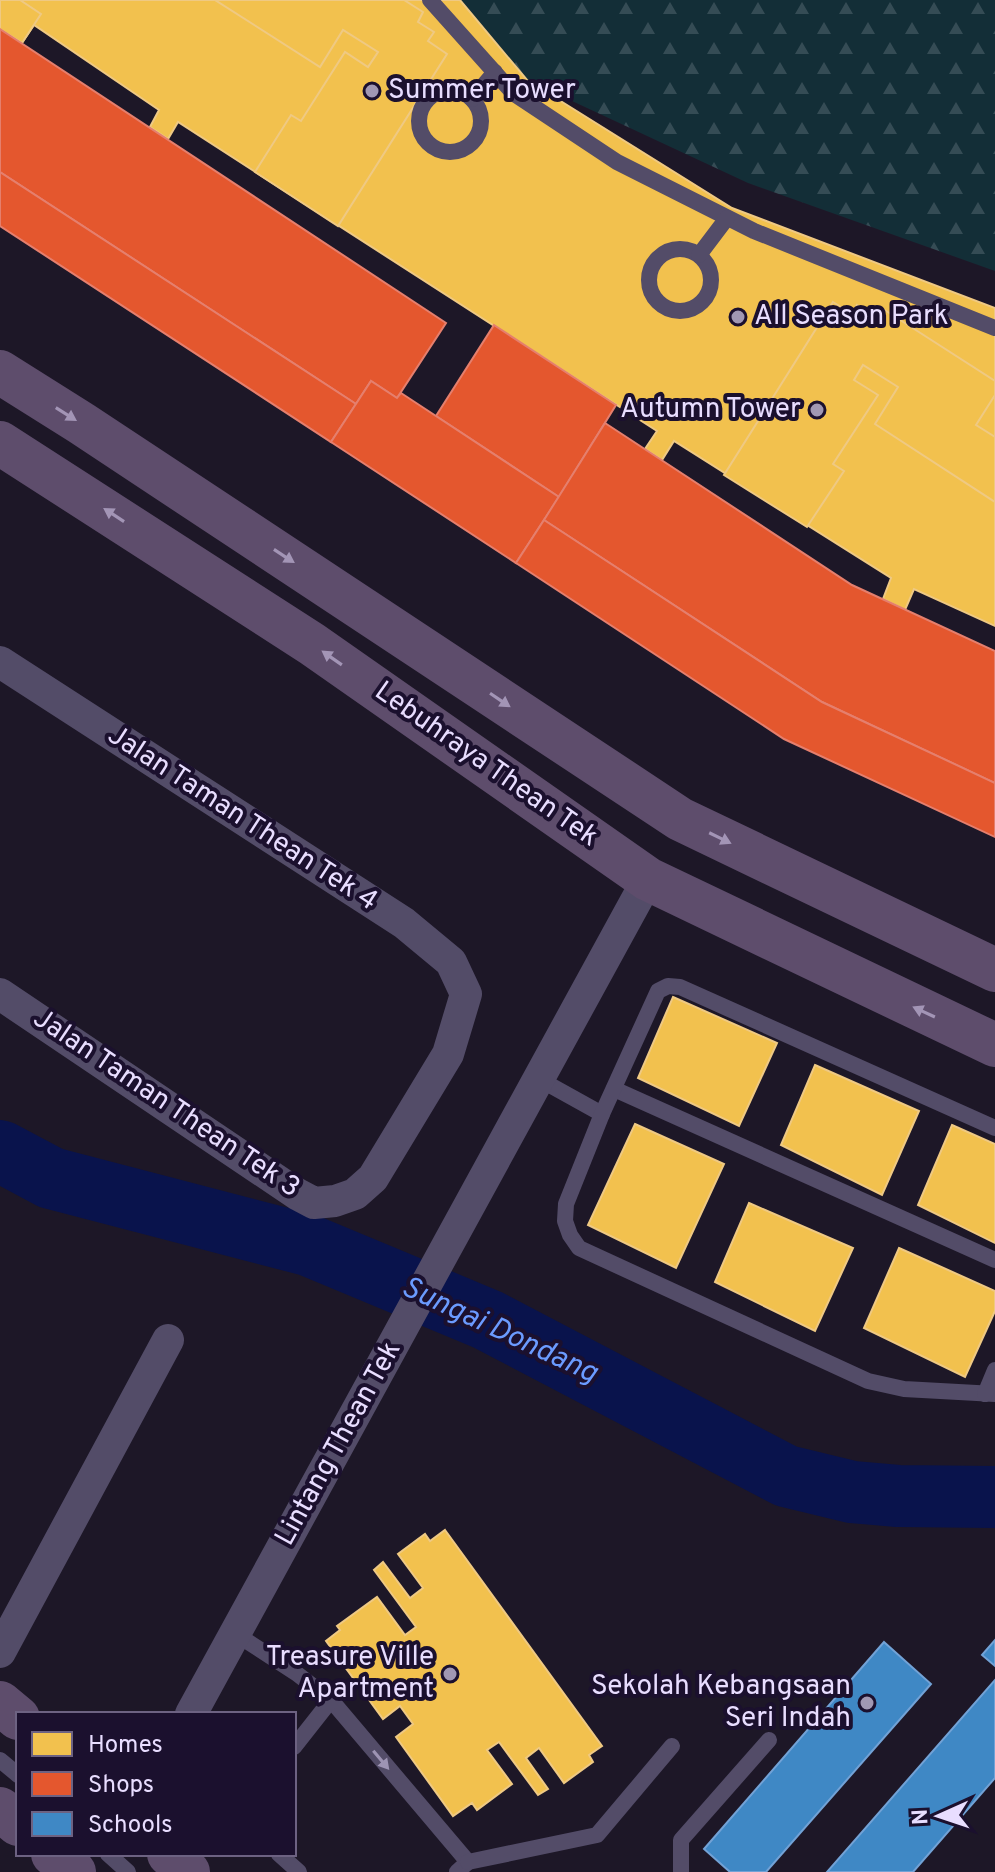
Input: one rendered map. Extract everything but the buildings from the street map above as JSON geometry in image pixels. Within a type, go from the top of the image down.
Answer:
[{"type":"main road","points":[[0,372],[680,819],[995,970]]},
{"type":"main road","name":"Lebuhraya Thean Tek","points":[[0,443],[312,644],[648,879],[995,1045]]},
{"type":"main road","points":[[0,1703],[16,1716]]},
{"type":"main road","points":[[0,1809],[16,1822]]},
{"type":"main road","points":[[55,1856],[74,1872]]},
{"type":"street","name":"Jalan Taman Thean Tek 4","points":[[0,662],[404,923],[451,962],[466,994],[448,1054],[373,1178],[355,1194],[335,1201]]},
{"type":"street","name":"Lintang Thean Tek","points":[[192,1712],[648,879]]},
{"type":"street","name":"Jalan Taman Thean Tek 3","points":[[0,994],[297,1194],[314,1203],[335,1201]]},
{"type":"street","points":[[0,1652],[168,1340]]},
{"type":"lane","points":[[430,0],[513,93],[617,162],[727,218],[797,249],[995,328]]},
{"type":"lane","points":[[472,99],[495,72]]},
{"type":"lane","points":[[699,255],[727,218]]},
{"type":"lane","points":[[995,1128],[680,987],[668,986],[658,991],[602,1114],[566,1204],[565,1221],[579,1248],[868,1381],[904,1389],[990,1394],[995,1370]]},
{"type":"lane","points":[[539,1079],[602,1114]]},
{"type":"lane","points":[[614,1089],[995,1260]]},
{"type":"lane","points":[[236,1634],[331,1700],[462,1867],[597,1835],[672,1746]]},
{"type":"lane","points":[[296,1744],[331,1700]]},
{"type":"lane","points":[[681,1872],[681,1840],[769,1740]]},
{"type":"lane","points":[[0,1760],[16,1773]]},
{"type":"lane","points":[[110,1856],[128,1872]]},
{"type":"lane","points":[[281,1856],[299,1872]]},
{"type":"green space","points":[[461,0],[995,0],[995,271],[748,183],[527,80]]},
{"type":"waterway","name":"Sungai Dondang","points":[[0,1151],[51,1178],[308,1245],[488,1320],[786,1476],[852,1492],[995,1497]]},
{"type":"place","name":"Summer Tower","points":[[372,91]]},
{"type":"place","name":"All Season Park","points":[[738,317]]},
{"type":"place","name":"Autumn Tower","points":[[817,410]]},
{"type":"place","name":"Treasure Ville Apartment","points":[[450,1674]]},
{"type":"place","name":"Sekolah Kebangsaan Seri Indah","points":[[867,1703]]}]
